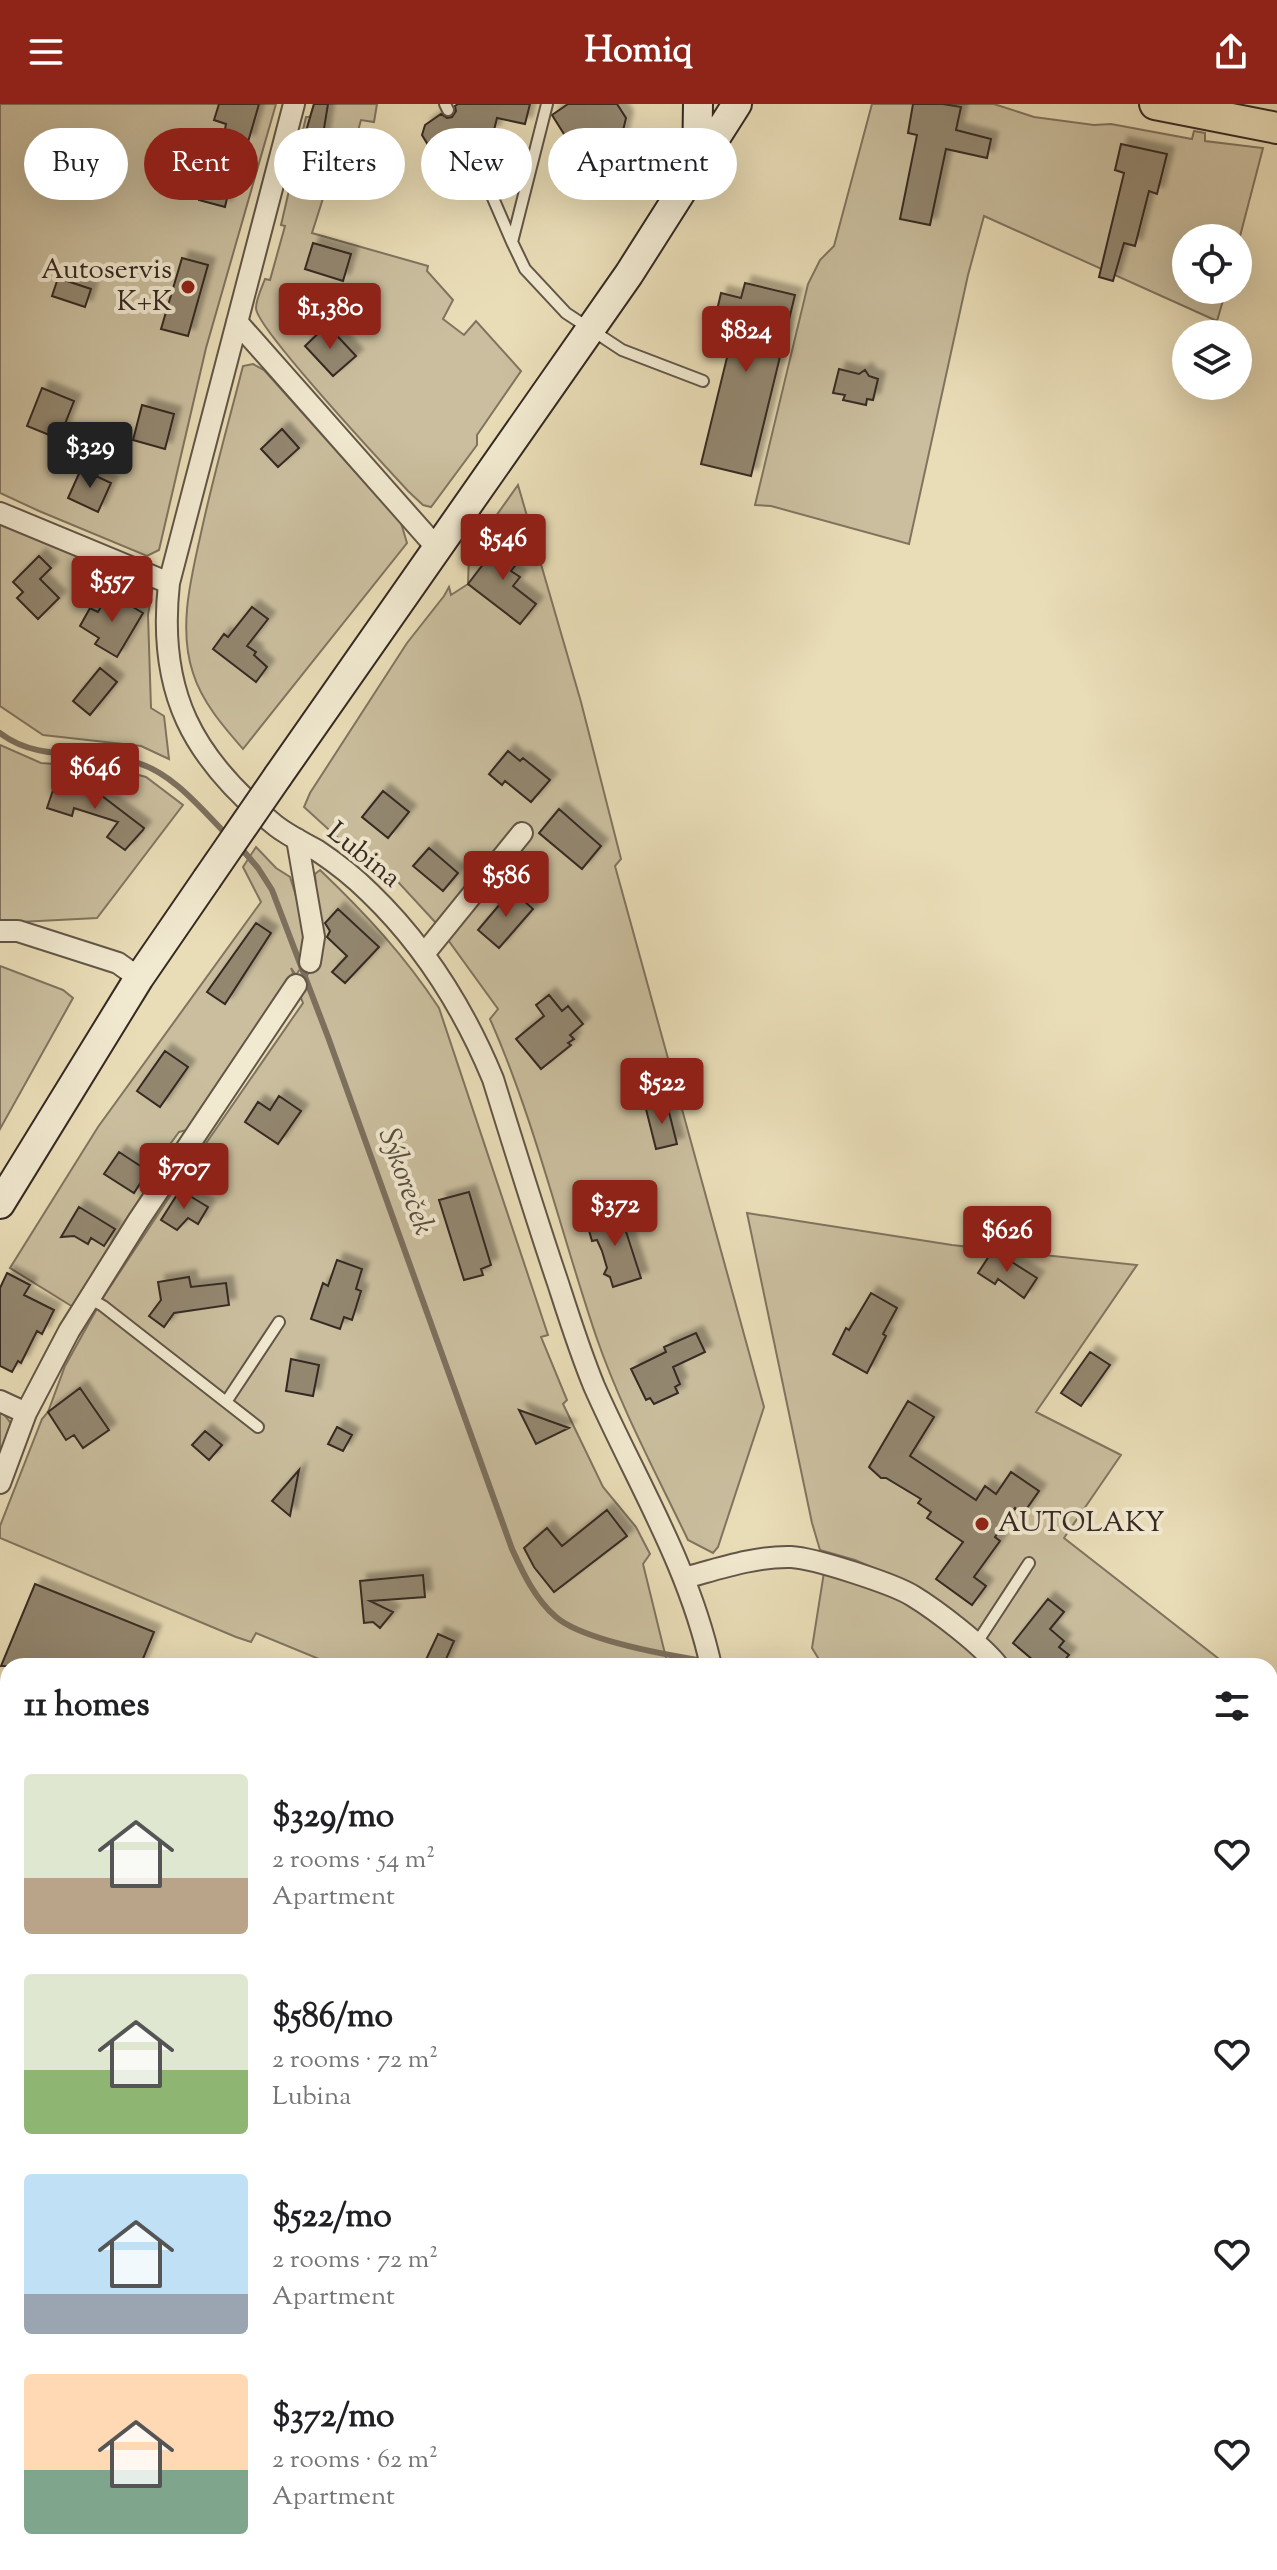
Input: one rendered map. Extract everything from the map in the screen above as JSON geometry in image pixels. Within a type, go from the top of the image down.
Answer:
[{"type":"main road","points":[[698,104],[698,128]]},
{"type":"main road","points":[[722,128],[737,104]]},
{"type":"main road","points":[[1155,104],[1277,128]]},
{"type":"main road","points":[[0,1204],[139,978],[592,329],[676,200]]},
{"type":"street","name":"Lubina","points":[[294,104],[169,583],[166,650],[175,691],[188,727],[230,785],[277,826],[349,874],[389,912],[424,954],[454,998],[493,1079],[581,1353],[684,1578],[709,1658]]},
{"type":"street","points":[[237,322],[437,548]]},
{"type":"street","points":[[0,513],[169,583]]},
{"type":"street","points":[[424,954],[522,833]]},
{"type":"street","points":[[297,839],[314,937],[310,962]]},
{"type":"street","points":[[0,931],[18,931],[118,963],[139,978]]},
{"type":"street","points":[[0,1483],[26,1413],[89,1298],[296,985]]},
{"type":"street","points":[[0,1401],[26,1413]]},
{"type":"street","points":[[684,1578],[769,1559],[793,1557],[820,1562],[912,1595],[992,1658]]},
{"type":"lane","points":[[512,242],[547,104]]},
{"type":"lane","points":[[494,200],[525,269],[566,313],[622,350],[703,381]]},
{"type":"lane","points":[[89,1298],[258,1427]]},
{"type":"lane","points":[[226,1402],[279,1322]]},
{"type":"lane","points":[[976,1644],[1029,1563]]},
{"type":"shaded area","points":[[0,104],[276,104],[258,167],[258,128],[144,128],[144,200],[248,200],[206,348],[159,550],[147,556],[0,493]]},
{"type":"shaded area","points":[[314,104],[377,104],[374,122],[361,120],[359,128],[303,128],[306,117],[310,117]]},
{"type":"shaded area","points":[[872,104],[994,104],[1034,117],[1094,125],[1111,124],[1192,139],[1194,131],[1205,133],[1205,141],[1263,148],[1243,224],[1172,224],[1172,301],[984,216],[968,275],[909,544],[771,506],[755,505],[808,284],[820,260],[834,246]]},
{"type":"shaded area","points":[[287,200],[322,200],[312,233],[428,266],[427,271],[453,300],[443,319],[464,335],[476,321],[521,371],[477,435],[477,445],[431,507],[423,505],[408,491],[324,398],[261,320],[256,308],[258,297],[265,279],[270,280],[285,226],[281,225]]},
{"type":"shaded area","points":[[1179,304],[1222,304],[1215,320]]},
{"type":"shaded area","points":[[253,364],[264,370],[401,523],[407,543],[243,749],[214,713],[197,684],[189,656],[186,621],[193,568],[221,449],[243,366]]},
{"type":"shaded area","points":[[518,485],[581,702],[621,859],[615,866],[764,1407],[718,1547],[713,1553],[688,1540],[616,1388],[583,1296],[534,1136],[490,1019],[498,1009],[435,922],[389,872],[361,859],[304,807],[407,643],[449,587],[451,595],[468,584],[469,554]]},
{"type":"shaded area","points":[[0,519],[153,585],[148,615],[151,708],[164,716],[169,759],[141,746],[43,735],[0,706]]},
{"type":"shaded area","points":[[0,745],[41,763],[112,768],[146,777],[183,805],[97,918],[0,923]]},
{"type":"shaded area","points":[[256,847],[276,868],[290,877],[307,931],[307,959],[296,975],[291,968],[293,973],[284,988],[187,1130],[179,1132],[168,1147],[169,1156],[73,1307],[10,1268],[98,1127],[261,902],[243,867]]},
{"type":"shaded area","points":[[320,870],[353,902],[384,936],[439,1008],[548,1335],[541,1337],[567,1400],[563,1404],[603,1487],[636,1527],[650,1554],[643,1564],[666,1658],[317,1658],[256,1633],[251,1642],[236,1637],[0,1538],[0,1526],[42,1419],[48,1412],[65,1366],[104,1296],[303,1003],[298,990],[321,953],[315,874]]},
{"type":"shaded area","points":[[0,966],[63,990],[73,998],[0,1129]]},
{"type":"shaded area","points":[[747,1213],[952,1245],[1137,1265],[1036,1412],[1121,1455],[1064,1538],[1218,1658],[1004,1658],[993,1645],[916,1586],[855,1560],[820,1550]]},
{"type":"shaded area","points":[[0,1409],[16,1430],[0,1481]]},
{"type":"shaded area","points":[[824,1572],[907,1597],[963,1642],[976,1658],[818,1658],[812,1648]]},
{"type":"building","points":[[219,104],[259,104],[252,128],[225,128],[226,124],[214,120]]},
{"type":"building","points":[[314,104],[328,104],[324,128],[307,128]]},
{"type":"building","points":[[530,104],[525,124],[497,118],[494,128],[424,128],[441,114],[452,117],[455,106]]},
{"type":"building","points":[[568,104],[617,104],[626,118],[624,128],[560,128],[552,115]]},
{"type":"building","points":[[913,104],[961,107],[956,130],[991,139],[987,158],[946,149],[930,225],[900,219],[917,135],[908,133]]},
{"type":"building","points":[[1121,144],[1167,154],[1157,194],[1149,191],[1135,246],[1124,243],[1113,281],[1099,277],[1124,173],[1115,170]]},
{"type":"building","points":[[199,200],[227,200],[225,207]]},
{"type":"building","points":[[313,243],[351,254],[343,281],[305,269]]},
{"type":"building","name":"Autoservis K+K","points":[[182,258],[208,265],[188,336],[161,329]]},
{"type":"building","points":[[58,278],[91,289],[85,307],[52,296]]},
{"type":"building","points":[[745,283],[795,295],[751,476],[701,464],[732,337],[712,332],[721,293],[741,298]]},
{"type":"building","points":[[327,325],[356,356],[333,376],[305,346]]},
{"type":"building","points":[[839,369],[859,374],[865,370],[869,376],[878,379],[873,400],[867,399],[866,405],[843,400],[845,395],[833,393]]},
{"type":"building","points":[[42,388],[74,401],[59,439],[27,426]]},
{"type":"building","points":[[142,405],[174,414],[165,449],[133,440]]},
{"type":"building","points":[[282,429],[299,448],[278,467],[261,449]]},
{"type":"building","points":[[81,469],[111,483],[98,512],[68,498]]},
{"type":"building","points":[[504,537],[525,553],[511,571],[520,577],[513,586],[536,604],[520,624],[468,584]]},
{"type":"building","points":[[39,556],[51,568],[40,579],[59,598],[38,619],[17,598],[23,592],[13,582]]},
{"type":"building","points":[[109,593],[143,613],[117,657],[95,644],[99,638],[80,626],[90,608],[98,612]]},
{"type":"building","points":[[252,607],[268,619],[247,646],[267,667],[256,682],[213,649],[224,634],[228,637]]},
{"type":"building","points":[[100,668],[117,682],[90,715],[73,701]]},
{"type":"building","points":[[508,751],[520,761],[523,758],[550,780],[531,802],[505,781],[502,785],[489,774]]},
{"type":"building","points":[[56,781],[102,796],[143,830],[125,850],[107,837],[118,822],[74,808],[72,816],[47,808]]},
{"type":"building","points":[[383,791],[409,812],[388,838],[362,817]]},
{"type":"building","points":[[559,809],[601,846],[582,869],[539,833]]},
{"type":"building","points":[[429,848],[458,873],[443,891],[413,866]]},
{"type":"building","points":[[512,890],[533,909],[499,948],[478,930]]},
{"type":"building","points":[[338,909],[379,947],[345,983],[332,972],[347,956],[327,937],[330,931],[325,923]]},
{"type":"building","points":[[256,923],[271,933],[225,1004],[207,992]]},
{"type":"building","points":[[549,995],[562,1011],[568,1006],[583,1024],[570,1035],[574,1039],[568,1043],[571,1045],[541,1069],[516,1039],[544,1016],[536,1005]]},
{"type":"building","points":[[165,1051],[188,1067],[160,1107],[137,1091]]},
{"type":"building","points":[[279,1096],[301,1111],[278,1144],[245,1122],[258,1102],[270,1110]]},
{"type":"building","points":[[667,1104],[677,1144],[656,1149],[646,1109]]},
{"type":"building","points":[[119,1152],[148,1171],[134,1193],[104,1174]]},
{"type":"building","points":[[180,1190],[208,1207],[198,1224],[188,1218],[177,1230],[161,1220]]},
{"type":"building","points":[[469,1192],[491,1265],[481,1269],[483,1275],[464,1280],[439,1200]]},
{"type":"building","points":[[79,1207],[115,1229],[104,1246],[91,1238],[88,1244],[74,1236],[61,1237]]},
{"type":"building","points":[[619,1210],[641,1278],[613,1287],[610,1277],[604,1274],[607,1268],[602,1251],[597,1240],[592,1241],[586,1220]]},
{"type":"building","points":[[993,1250],[1037,1278],[1024,1298],[998,1279],[995,1284],[978,1273]]},
{"type":"building","points":[[337,1260],[362,1269],[356,1289],[361,1291],[352,1320],[344,1317],[340,1329],[311,1319],[323,1283],[328,1286]]},
{"type":"building","points":[[7,1273],[30,1285],[24,1295],[54,1310],[42,1334],[37,1331],[21,1363],[18,1361],[12,1372],[0,1366],[0,1288]]},
{"type":"building","points":[[189,1277],[191,1287],[226,1283],[229,1305],[174,1313],[164,1327],[149,1316],[161,1300],[158,1282]]},
{"type":"building","points":[[871,1293],[897,1308],[867,1373],[833,1354],[846,1328],[849,1330]]},
{"type":"building","points":[[696,1333],[705,1352],[673,1367],[680,1384],[675,1387],[678,1393],[654,1404],[650,1398],[646,1400],[631,1369],[666,1352],[664,1347]]},
{"type":"building","points":[[1090,1352],[1110,1365],[1081,1406],[1061,1393]]},
{"type":"building","points":[[291,1359],[319,1365],[313,1396],[286,1391]]},
{"type":"building","points":[[80,1388],[109,1430],[83,1448],[74,1435],[66,1440],[48,1412]]},
{"type":"building","points":[[908,1401],[934,1417],[910,1456],[976,1500],[985,1486],[996,1494],[1011,1472],[1039,1491],[1023,1514],[1015,1508],[995,1537],[1000,1541],[974,1577],[986,1586],[972,1605],[936,1579],[963,1542],[927,1518],[931,1512],[918,1503],[921,1499],[881,1478],[869,1467]]},
{"type":"building","points":[[519,1410],[569,1428],[536,1444]]},
{"type":"building","points":[[337,1427],[352,1435],[343,1451],[328,1444]]},
{"type":"building","points":[[205,1431],[222,1445],[209,1460],[192,1445]]},
{"type":"building","points":[[299,1470],[290,1516],[272,1501]]},
{"type":"building","points":[[607,1510],[627,1536],[554,1592],[534,1567],[524,1548],[547,1528],[562,1546]]},
{"type":"building","points":[[423,1575],[425,1597],[370,1601],[393,1612],[380,1628],[373,1622],[364,1623],[360,1581]]},
{"type":"building","points":[[35,1584],[154,1632],[143,1658],[4,1658]]},
{"type":"building","points":[[1048,1599],[1064,1612],[1050,1629],[1064,1641],[1059,1647],[1069,1655],[1067,1658],[1031,1658],[1013,1643]]},
{"type":"building","points":[[438,1634],[454,1641],[447,1658],[427,1658]]},
{"type":"waterway","name":"Sýkoreček","points":[[0,733],[32,749],[138,763],[164,776],[187,794],[229,837]]},
{"type":"waterway","name":"Sýkoreček","points":[[240,847],[272,890],[512,1549],[530,1585],[556,1617],[585,1633],[686,1658]]},
{"type":"place","name":"Autoservis K+K","points":[[188,287]]},
{"type":"place","name":"AUTOLAKY","points":[[982,1524]]}]
